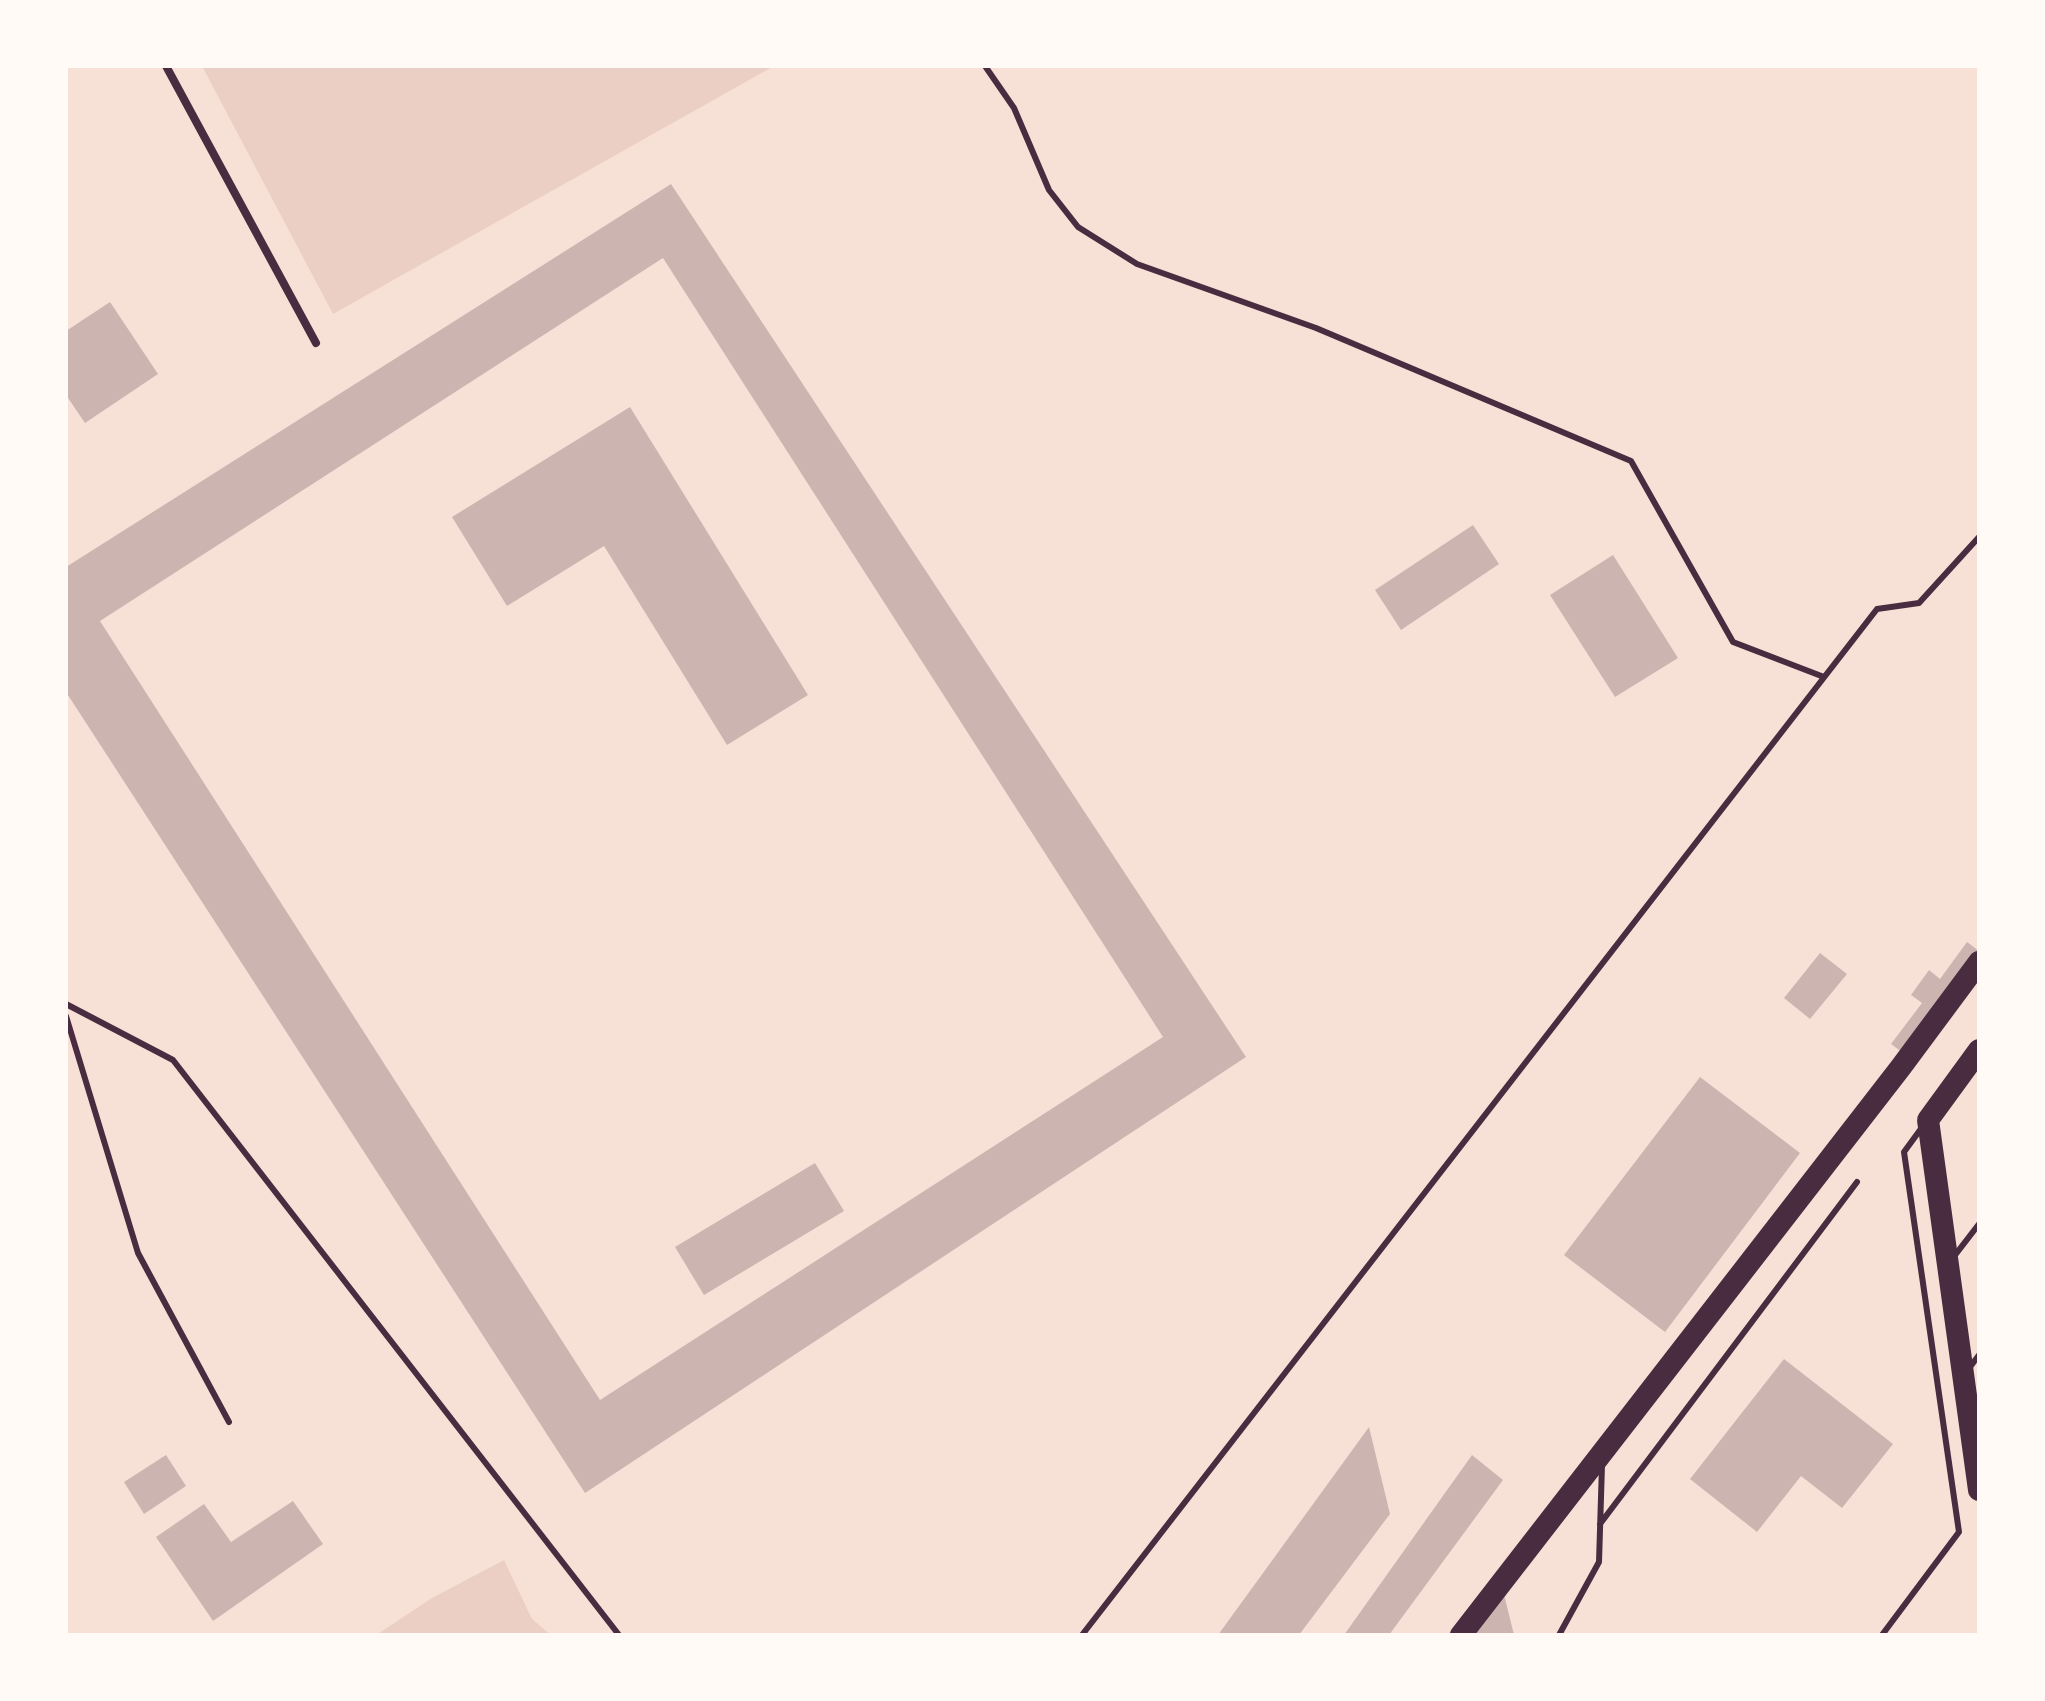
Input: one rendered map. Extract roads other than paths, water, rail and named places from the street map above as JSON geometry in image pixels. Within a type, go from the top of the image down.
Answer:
[{"type":"highway","points":[[1461,1635],[1979,962]]},
{"type":"highway","points":[[1979,1050],[1928,1120],[1979,1490]]},
{"type":"street","points":[[166,66],[316,343]]},
{"type":"lane","points":[[985,66],[1014,108],[1049,190],[1078,227],[1137,264],[1316,328],[1631,461],[1733,642],[1824,677]]},
{"type":"lane","points":[[1082,1635],[1877,609],[1919,603],[1979,537]]},
{"type":"lane","points":[[66,1004],[173,1060],[619,1635]]},
{"type":"lane","points":[[66,1016],[138,1253],[229,1422]]},
{"type":"lane","points":[[1882,1635],[1959,1532],[1904,1152],[1928,1120]]},
{"type":"lane","points":[[1600,1524],[1857,1182]]},
{"type":"lane","points":[[1948,1266],[1979,1224]]},
{"type":"lane","points":[[1963,1377],[1979,1355]]},
{"type":"lane","points":[[1559,1635],[1599,1562],[1603,1453]]}]
